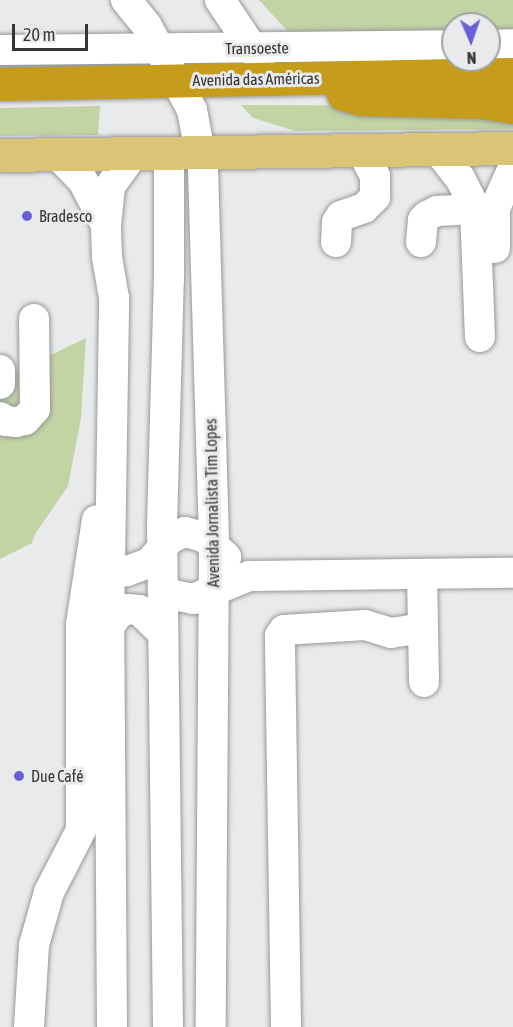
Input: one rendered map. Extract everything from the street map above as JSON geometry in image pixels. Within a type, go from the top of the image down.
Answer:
[{"type":"highway","name":"Avenida das Américas","points":[[0,84],[513,74]]},
{"type":"highway","points":[[288,78],[360,99],[482,102],[513,107]]},
{"type":"main road","points":[[0,155],[513,148]]},
{"type":"street","name":"Avenida Jornalista Tim Lopes","points":[[126,0],[147,26],[178,81],[195,117],[202,153],[215,588],[211,1027]]},
{"type":"street","points":[[220,0],[252,49],[288,78]]},
{"type":"street","name":"Transoeste","points":[[8,48],[252,49],[441,45]]},
{"type":"street","points":[[437,149],[485,208]]},
{"type":"street","points":[[336,242],[337,222],[341,216],[364,208],[375,197],[375,176],[361,150]]},
{"type":"street","points":[[168,1027],[162,549],[169,279],[169,153]]},
{"type":"street","points":[[57,154],[91,193],[106,225]]},
{"type":"street","points":[[29,1027],[34,945],[49,892],[81,830],[95,813],[109,627],[100,573],[114,298],[107,257],[106,225],[110,186],[133,154]]},
{"type":"street","points":[[488,337],[485,208],[513,168]]},
{"type":"street","points":[[421,242],[423,220],[427,216],[437,211],[485,208]]},
{"type":"street","points":[[169,279],[179,272],[206,275]]},
{"type":"street","points":[[0,417],[6,422],[25,420],[35,409],[34,319]]},
{"type":"street","points":[[0,370],[0,384]]},
{"type":"street","points":[[100,573],[148,563],[171,538],[185,532],[204,537],[249,576]]},
{"type":"street","points":[[100,573],[81,624],[112,1027]]},
{"type":"street","points":[[163,588],[184,598],[194,598],[249,576],[513,573]]},
{"type":"street","points":[[422,575],[424,682]]},
{"type":"street","points":[[109,627],[118,614],[128,609],[139,610],[154,621],[163,633]]},
{"type":"street","points":[[286,1027],[280,636],[284,630],[365,626],[391,633],[423,628]]},
{"type":"green space","points":[[259,0],[513,0],[513,35],[501,36],[501,12],[441,12],[441,36],[294,38]]},
{"type":"green space","points":[[241,105],[472,106],[513,115],[513,129],[295,131],[253,118]]},
{"type":"green space","points":[[100,106],[98,135],[0,136],[0,108]]},
{"type":"green space","points":[[86,338],[81,418],[68,486],[35,534],[32,543],[0,559],[0,385],[22,369]]},
{"type":"place","name":"Bradesco","points":[[27,216]]},
{"type":"place","name":"Due Café","points":[[19,776]]}]
